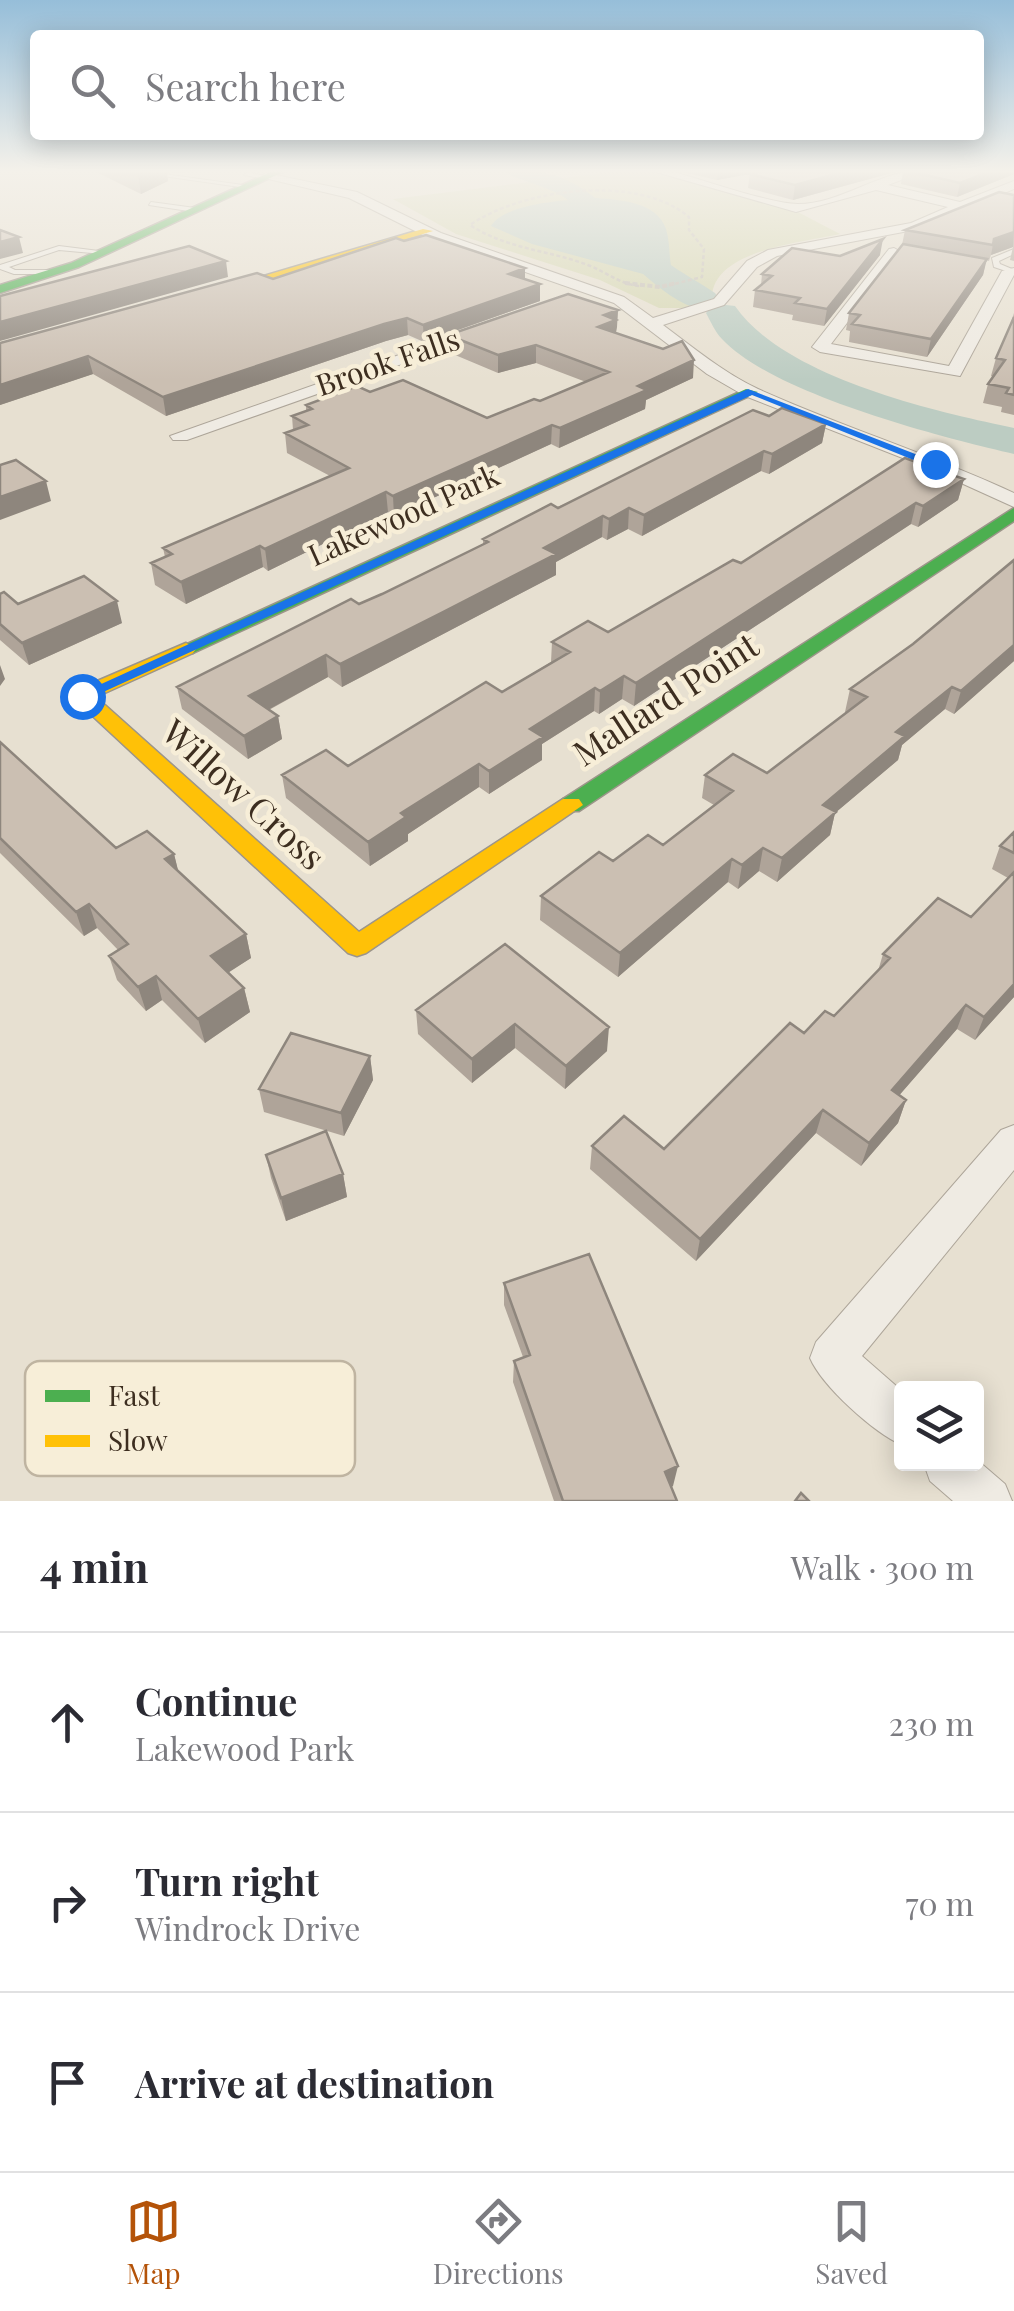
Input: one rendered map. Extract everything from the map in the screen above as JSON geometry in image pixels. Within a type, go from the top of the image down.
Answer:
[{"type":"street","points":[[0,289],[56,272],[129,240]]},
{"type":"street","points":[[190,300],[391,240]]},
{"type":"street","points":[[453,240],[596,290],[653,322],[713,370],[752,392],[935,464],[1014,501]]},
{"type":"street","points":[[653,322],[718,302],[752,264],[773,253],[841,240]]},
{"type":"street","points":[[865,240],[899,253],[820,347],[954,372],[1012,272],[974,266]]},
{"type":"street","points":[[560,303],[596,290]]},
{"type":"street","name":"Brook Falls","points":[[180,436],[505,322]]},
{"type":"street","name":"Lakewood Park","points":[[82,696],[752,392]]},
{"type":"street","name":"Mallard Point","points":[[357,946],[1014,513]]},
{"type":"street","name":"Willow Cross","points":[[82,696],[357,946]]},
{"type":"street","points":[[894,1415],[832,1358],[1014,1142]]},
{"type":"street","points":[[955,1471],[988,1501]]},
{"type":"lane","points":[[56,272],[14,272],[2,267],[58,248],[103,252]]},
{"type":"lane","points":[[1012,272],[996,265],[995,260],[1014,251]]},
{"type":"path","points":[[496,240],[588,265],[629,286],[667,286],[702,277],[704,249],[696,240]]},
{"type":"green space","points":[[475,240],[810,240],[745,258],[717,280],[712,296],[686,308],[659,308],[600,280]]},
{"type":"shaded area","points":[[523,240],[669,240],[674,277],[658,278]]},
{"type":"building","points":[[390,240],[441,240],[525,268],[509,274],[540,284],[423,325],[407,318],[384,324],[163,397],[88,356],[0,385],[0,343],[257,273],[273,279]]},
{"type":"building","points":[[882,240],[827,309],[795,303],[800,298],[755,290],[772,276],[762,274],[792,248],[840,256]]},
{"type":"building","points":[[964,240],[994,240],[993,245]]},
{"type":"building","points":[[903,244],[987,259],[931,339],[852,324],[860,315],[849,313]]},
{"type":"building","points":[[189,246],[226,261],[0,322],[0,296]]},
{"type":"building","points":[[568,294],[618,310],[604,315],[616,320],[598,327],[663,349],[682,341],[694,360],[638,386],[647,390],[560,428],[552,425],[393,496],[386,492],[265,549],[260,546],[181,582],[151,563],[172,554],[163,548],[349,468],[285,433],[308,425],[292,416],[312,409],[306,405],[357,386],[370,392],[403,380],[487,418],[609,372],[536,345],[498,355],[448,335]]},
{"type":"building","points":[[1014,317],[1014,395],[1006,393],[1009,388],[988,384],[1005,360],[996,358]]},
{"type":"building","points":[[782,408],[826,424],[772,454],[764,451],[644,515],[629,508],[609,519],[603,516],[544,548],[556,554],[443,612],[340,664],[326,655],[249,696],[278,716],[244,736],[177,687],[351,599],[359,604],[382,594],[488,542],[483,539],[551,504],[558,508],[753,410],[769,416]]},
{"type":"building","points":[[905,458],[964,479],[923,506],[916,503],[636,683],[624,676],[600,691],[595,688],[530,729],[543,737],[489,771],[479,764],[401,813],[406,817],[368,842],[282,775],[326,750],[348,766],[486,682],[502,692],[570,652],[552,642],[588,621],[608,632],[733,560],[741,563]]},
{"type":"building","points":[[16,460],[46,481],[0,497],[0,465]]},
{"type":"building","points":[[1014,560],[1014,645],[961,691],[952,687],[896,732],[905,736],[823,805],[836,812],[782,858],[763,848],[742,865],[732,859],[620,953],[541,896],[599,852],[613,861],[648,835],[663,845],[733,791],[705,775],[733,754],[767,773],[867,697],[850,689],[913,644]]},
{"type":"building","points":[[84,576],[117,601],[22,643],[0,624],[0,594],[4,592],[18,604]]},
{"type":"building","points":[[0,742],[116,848],[147,831],[174,854],[165,859],[246,934],[211,956],[244,988],[198,1019],[156,976],[138,987],[109,956],[128,944],[89,904],[76,912],[0,838]]},
{"type":"building","points":[[1014,832],[1014,853],[1000,846]]},
{"type":"building","points":[[1014,872],[1014,984],[984,1017],[966,1005],[892,1090],[906,1100],[869,1143],[823,1110],[700,1239],[592,1146],[624,1116],[664,1149],[790,1023],[804,1033],[825,1011],[834,1016],[890,958],[883,954],[938,898],[971,917]]},
{"type":"building","points":[[505,944],[609,1027],[566,1066],[515,1024],[472,1059],[416,1010]]},
{"type":"building","points":[[291,1033],[370,1056],[341,1113],[259,1089]]},
{"type":"building","points":[[326,1131],[343,1174],[281,1198],[266,1155]]},
{"type":"building","points":[[589,1254],[678,1466],[665,1472],[677,1501],[563,1501],[514,1361],[530,1355],[504,1283]]},
{"type":"waterway","points":[[624,240],[648,263],[703,300]]},
{"type":"waterway","points":[[723,313],[736,333],[759,350],[827,384],[909,413],[1014,441]]},
{"type":"traffic: fast","points":[[0,289],[75,265],[129,240]]},
{"type":"traffic: fast","points":[[186,649],[751,392]]},
{"type":"traffic: fast","points":[[571,805],[1014,513]]},
{"type":"traffic: slow","points":[[215,292],[396,240]]},
{"type":"traffic: slow","points":[[186,649],[82,696],[357,946],[571,805]]},
{"type":"route","points":[[82,696],[752,392],[935,464]]}]
